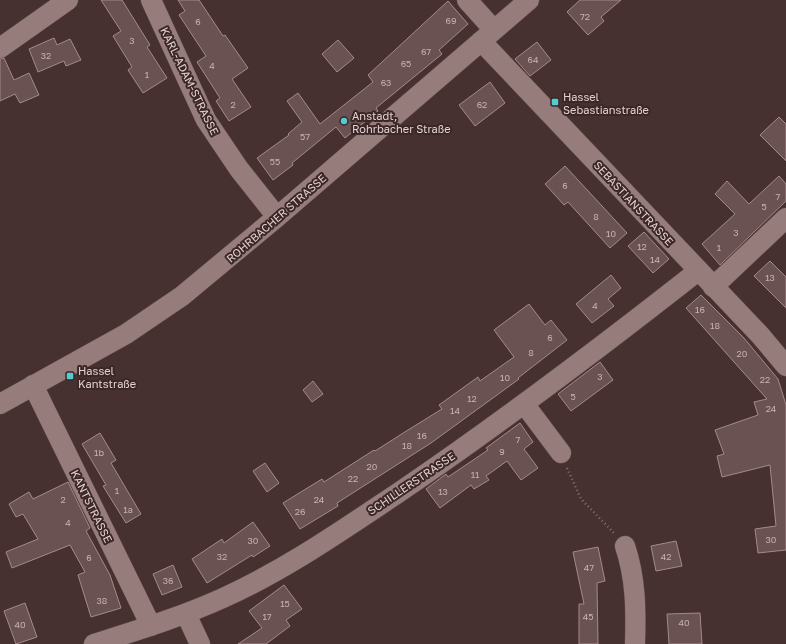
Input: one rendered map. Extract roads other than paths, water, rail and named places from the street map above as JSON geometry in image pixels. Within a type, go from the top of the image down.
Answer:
[{"type":"street","points":[[0,48],[68,0]]},
{"type":"street","name":"KARL-ADAM-STRASSE","points":[[151,0],[206,120],[239,169],[277,217]]},
{"type":"street","name":"SEBASTIANSTRASSE","points":[[467,0],[488,36],[698,271],[786,366]]},
{"type":"street","name":"ROHRBACHER STRASSE","points":[[0,404],[126,334],[161,311],[207,277],[529,0]]},
{"type":"street","points":[[713,287],[786,218]]},
{"type":"street","name":"SCHILLERSTRASSE","points":[[94,644],[186,614],[272,573],[310,550],[436,467],[525,405],[698,271]]},
{"type":"street","name":"KANTSTRASSE","points":[[33,385],[151,626]]},
{"type":"street","points":[[525,405],[561,453]]},
{"type":"street","points":[[625,546],[635,587],[635,644]]},
{"type":"street","points":[[186,614],[200,644]]},
{"type":"place","name":"Hassel Sebastianstraße","points":[[555,102]]},
{"type":"place","name":"Anstadt, Rohrbacher Straße","points":[[344,121]]},
{"type":"place","name":"Hassel Kantstraße","points":[[70,376]]}]
